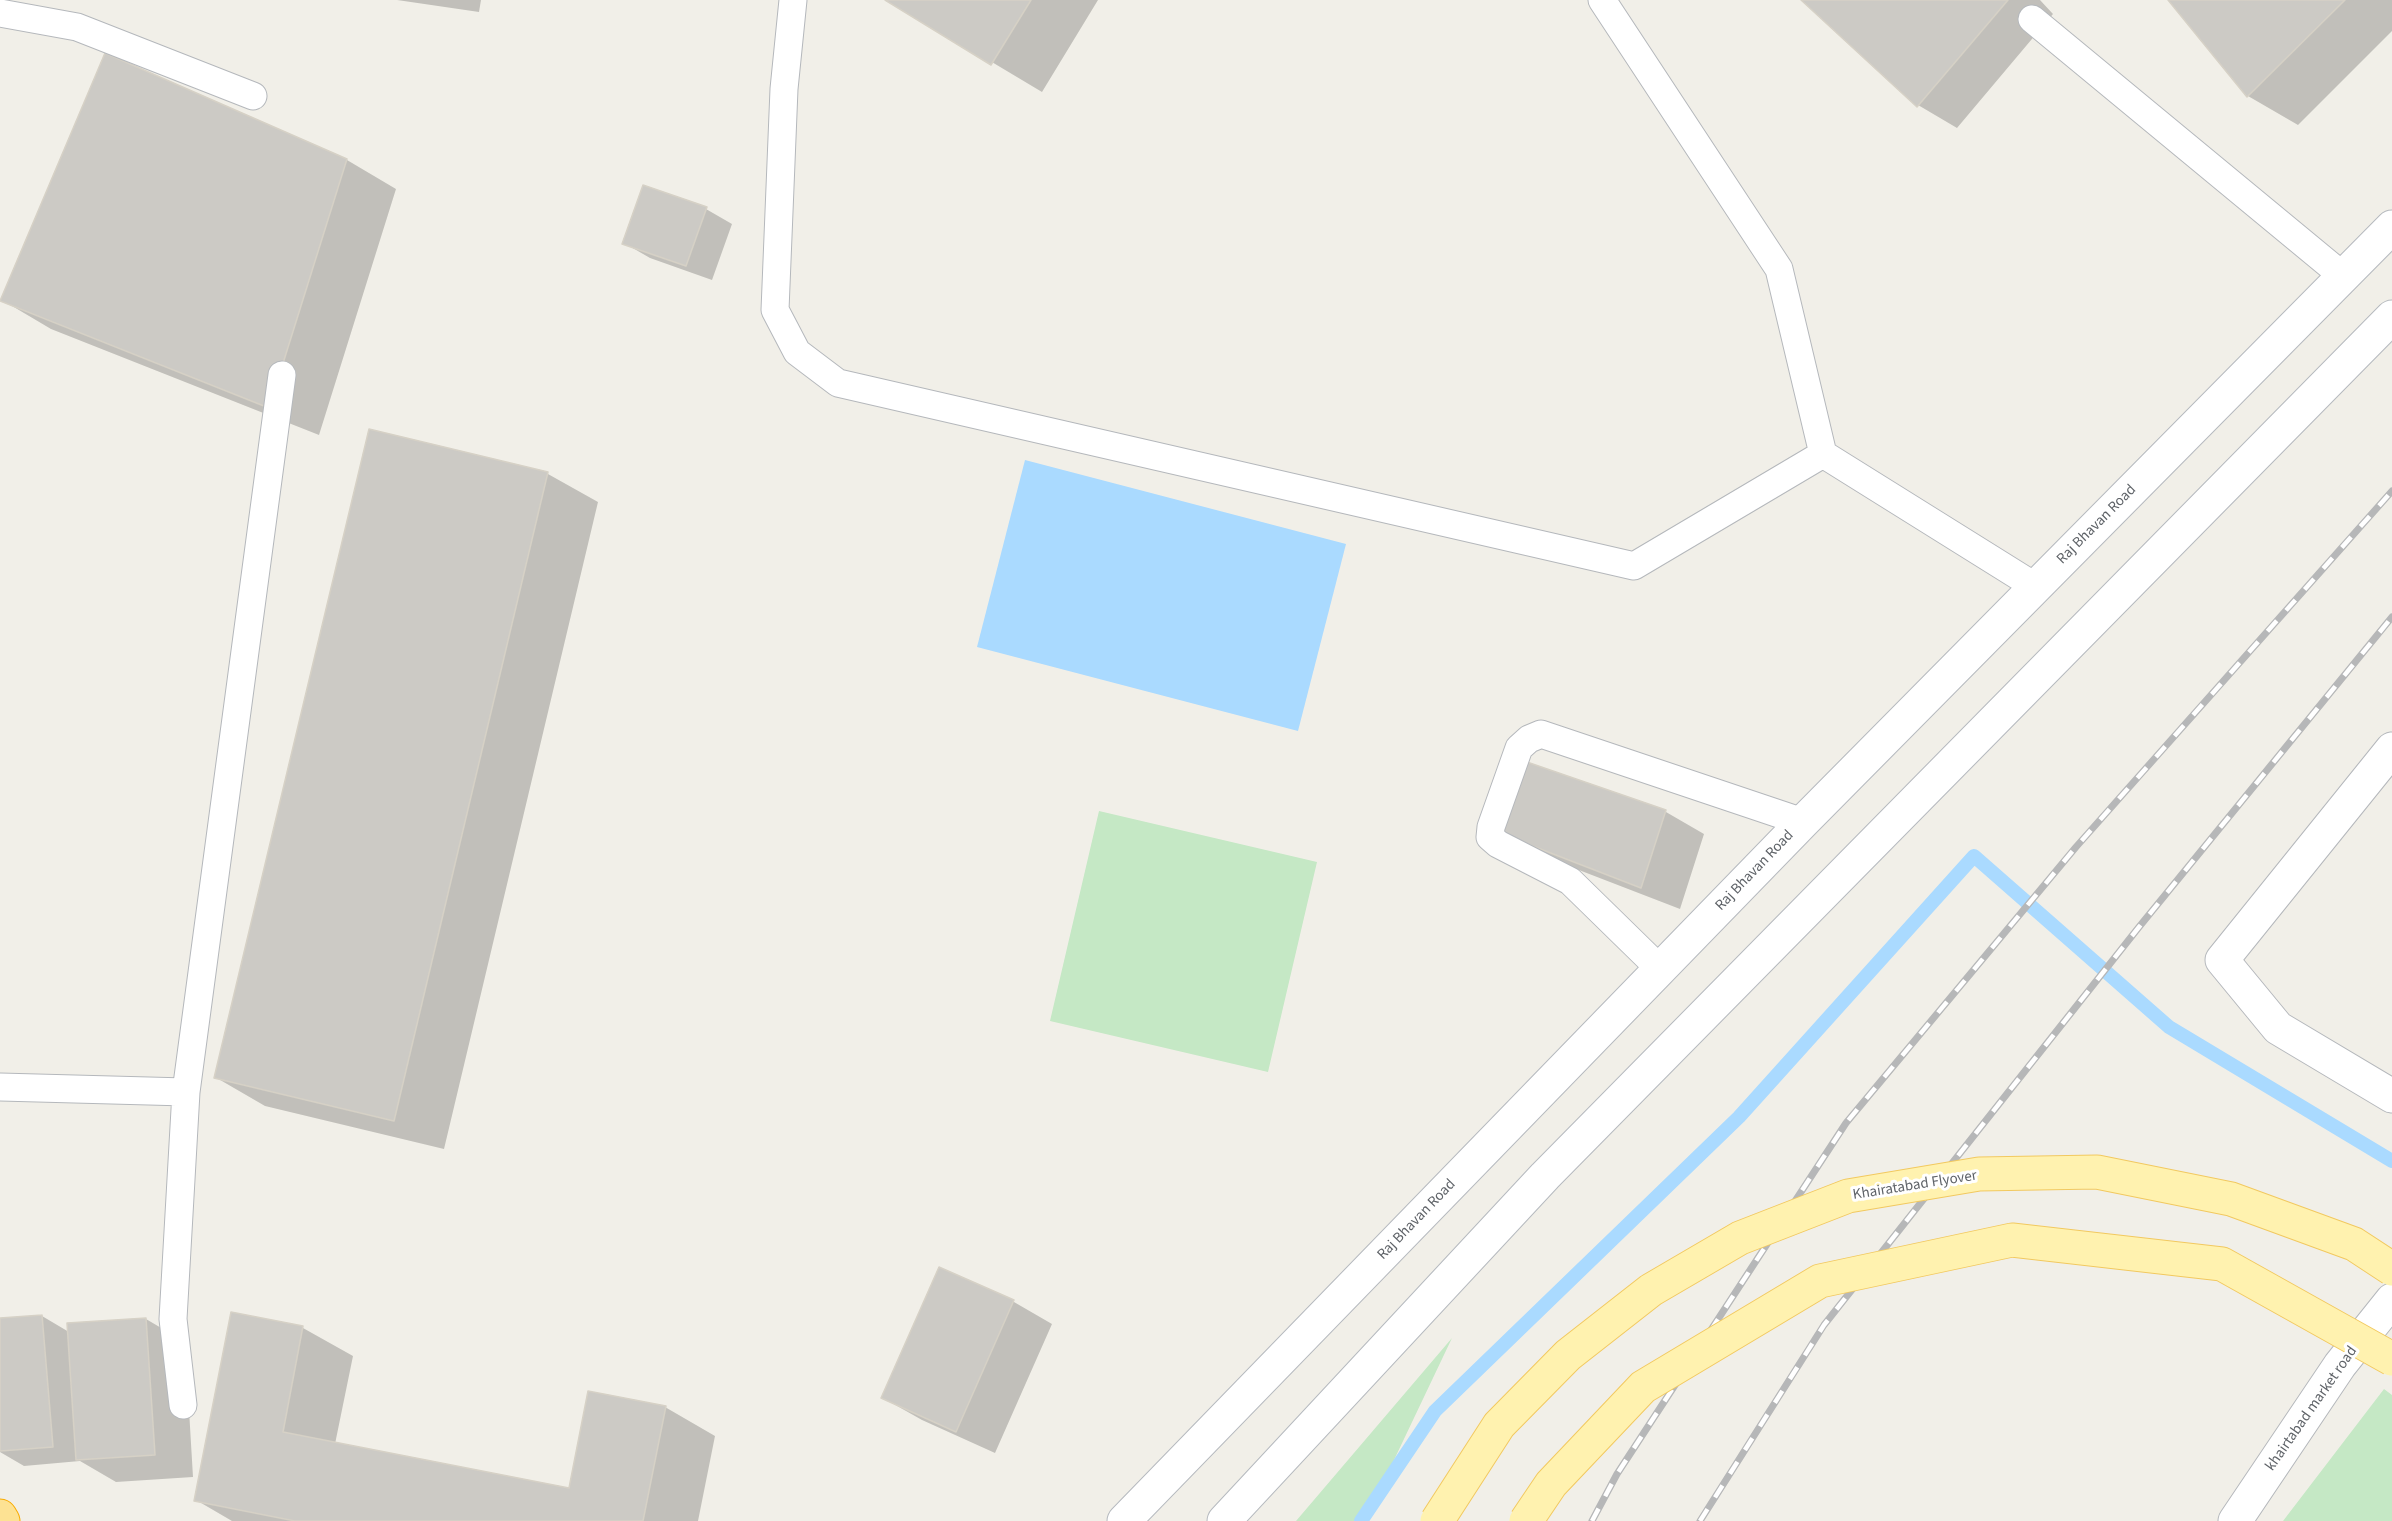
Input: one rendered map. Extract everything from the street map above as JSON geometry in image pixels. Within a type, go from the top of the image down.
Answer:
[{"type":"highway","points":[[0,1516],[3,1521]]},
{"type":"main road","name":"Raj Bhavan Road","points":[[1124,1521],[1803,822],[2392,227]]},
{"type":"main road","points":[[1224,1521],[1545,1176],[2392,317]]},
{"type":"main road","points":[[2392,749],[2222,960],[2278,1028],[2392,1096]]},
{"type":"main road","name":"Khairatabad Flyover","points":[[1437,1521],[1499,1425],[1568,1355],[1651,1290],[1740,1238],[1848,1197],[1979,1174],[2097,1172],[2231,1198],[2354,1245],[2392,1269]]},
{"type":"main road","points":[[1526,1521],[1551,1484],[1644,1387],[1820,1281],[2012,1240],[2222,1264],[2392,1359]]},
{"type":"main road","name":"khairtabad market road","points":[[2235,1521],[2340,1365],[2392,1300]]},
{"type":"lane","points":[[793,0],[784,88],[775,310],[797,352],[838,383],[1634,566],[1823,454]]},
{"type":"lane","points":[[1602,0],[1779,269],[1823,454],[2036,587]]},
{"type":"lane","points":[[0,13],[76,27],[253,96]]},
{"type":"lane","points":[[2032,19],[2343,276]]},
{"type":"lane","points":[[183,1405],[173,1319],[186,1092],[282,375]]},
{"type":"lane","points":[[1660,969],[1570,881],[1498,844],[1490,837],[1491,827],[1519,748],[1529,739],[1541,735],[1803,822]]},
{"type":"lane","points":[[0,1087],[186,1092]]},
{"type":"green space","points":[[1099,811],[1317,862],[1268,1072],[1050,1021]]},
{"type":"green space","points":[[1452,1338],[1365,1521],[1296,1521]]},
{"type":"green space","points":[[2384,1389],[2392,1395],[2392,1521],[2283,1521]]},
{"type":"water","points":[[1025,460],[1346,544],[1298,731],[977,647]]},
{"type":"building","points":[[885,0],[1031,0],[991,65]]},
{"type":"building","points":[[1801,0],[2008,0],[1917,107]]},
{"type":"building","points":[[2168,0],[2345,0],[2247,97]]},
{"type":"building","points":[[105,53],[347,159],[269,408],[0,301]]},
{"type":"building","points":[[643,185],[707,207],[686,266],[622,244]]},
{"type":"building","points":[[369,429],[548,472],[394,1121],[214,1078]]},
{"type":"building","points":[[1524,761],[1666,810],[1641,888],[1499,833]]},
{"type":"building","points":[[939,1267],[1014,1300],[956,1432],[881,1398]]},
{"type":"building","points":[[231,1312],[303,1326],[283,1432],[569,1488],[588,1391],[666,1406],[643,1521],[295,1521],[194,1501]]},
{"type":"building","points":[[42,1315],[53,1447],[0,1451],[0,1318]]},
{"type":"building","points":[[146,1318],[155,1455],[76,1460],[67,1323]]},
{"type":"waterway","points":[[1361,1521],[1435,1411],[1739,1117],[1974,856],[2169,1027],[2392,1161]]},
{"type":"railway","points":[[1592,1521],[1617,1474],[1846,1123],[2076,847],[2392,491]]},
{"type":"railway","points":[[1700,1521],[1824,1325],[2139,927],[2392,617]]}]
